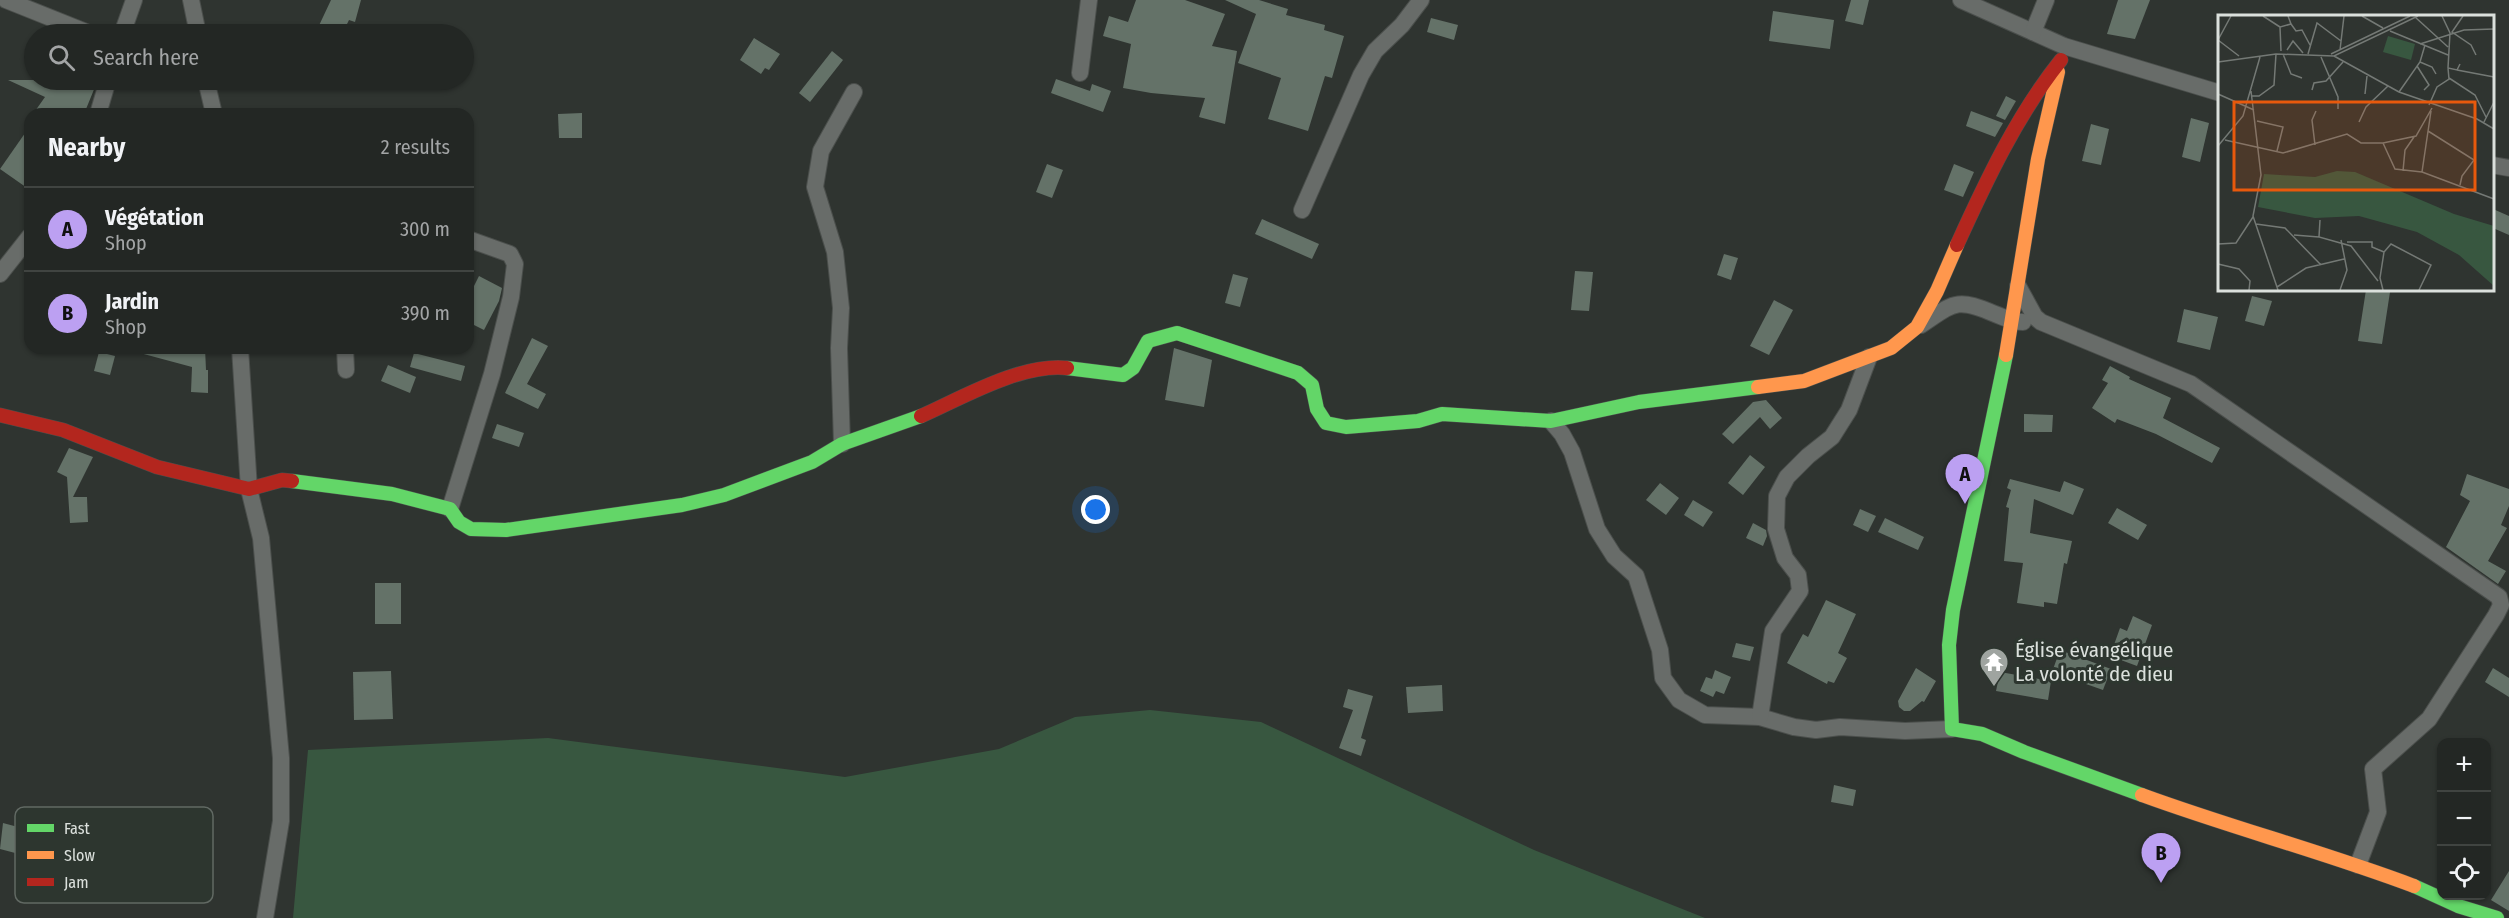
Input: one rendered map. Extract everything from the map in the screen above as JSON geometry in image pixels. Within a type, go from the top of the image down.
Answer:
[{"type":"street","points":[[6,0],[66,24]]},
{"type":"street","points":[[126,24],[134,0]]},
{"type":"street","points":[[192,0],[196,24]]},
{"type":"street","points":[[1080,73],[1089,0]]},
{"type":"street","points":[[1302,210],[1361,75],[1375,51],[1402,25],[1421,0]]},
{"type":"street","points":[[1961,0],[2033,32],[2063,53],[2218,92]]},
{"type":"street","points":[[2033,32],[2046,0]]},
{"type":"street","points":[[1952,729],[1950,645],[1953,610],[2013,322],[2038,159],[2063,53]]},
{"type":"street","points":[[1917,327],[1937,291],[1985,183],[2042,84],[2063,53]]},
{"type":"street","points":[[100,108],[105,90]]},
{"type":"street","points":[[208,90],[213,108]]},
{"type":"street","points":[[842,444],[839,348],[841,308],[836,263],[825,213],[815,187],[821,151],[854,92]]},
{"type":"street","points":[[2494,165],[2509,168]]},
{"type":"street","points":[[450,509],[492,374],[512,297],[515,264],[510,254],[474,241]]},
{"type":"street","points":[[0,274],[24,244]]},
{"type":"street","points":[[2018,286],[2035,317],[2041,322],[2191,384],[2499,597],[2501,605],[2496,615],[2429,719],[2373,769],[2378,812],[2358,865]]},
{"type":"street","points":[[0,415],[63,430],[157,467],[249,489],[282,480],[392,494],[450,509],[459,522],[471,530],[506,530],[682,505],[724,495],[812,462],[842,444],[908,421],[1010,377],[1055,368],[1123,375],[1133,368],[1148,341],[1177,333],[1298,373],[1312,385],[1317,409],[1326,423],[1346,427],[1418,421],[1442,414],[1551,421],[1639,402],[1804,381],[1891,348],[1945,307],[1969,303],[2013,322],[2029,322],[2035,317]]},
{"type":"street","points":[[240,354],[249,489],[261,538],[281,758],[281,821],[265,918]]},
{"type":"street","points":[[345,354],[346,370]]},
{"type":"street","points":[[1760,717],[1773,631],[1800,591],[1798,574],[1785,558],[1776,529],[1777,496],[1787,477],[1832,437],[1849,410],[1869,357]]},
{"type":"street","points":[[1551,421],[1563,434],[1572,452],[1597,529],[1614,556],[1636,576],[1660,650],[1663,678],[1679,700],[1704,715],[1760,717],[1794,727],[1816,730],[1840,727],[1905,732],[1952,729],[1982,734],[2024,752],[2263,837],[2358,865],[2428,891],[2458,906],[2497,918]]},
{"type":"green space","points":[[1150,710],[1261,722],[1534,850],[1705,918],[293,918],[308,750],[548,738],[845,777],[999,749],[1075,717]]},
{"type":"building","points":[[331,0],[361,0],[355,22],[349,20],[347,24],[320,24]]},
{"type":"building","points":[[1136,0],[1185,0],[1225,14],[1212,46],[1237,51],[1225,124],[1199,117],[1205,98],[1123,88],[1131,44],[1103,36],[1109,16],[1128,22]]},
{"type":"building","points":[[1225,0],[1259,0],[1288,9],[1286,15],[1325,25],[1324,30],[1344,36],[1332,78],[1325,76],[1308,131],[1268,119],[1281,78],[1238,63],[1256,14]]},
{"type":"building","points":[[1851,0],[1869,0],[1863,25],[1845,21]]},
{"type":"building","points":[[2118,0],[2150,0],[2135,39],[2107,34]]},
{"type":"building","points":[[1773,11],[1834,20],[1830,49],[1769,41]]},
{"type":"building","points":[[1431,18],[1458,25],[1454,40],[1427,32]]},
{"type":"building","points":[[754,38],[780,54],[769,70],[765,68],[761,74],[740,60]]},
{"type":"building","points":[[832,51],[843,60],[810,102],[799,93]]},
{"type":"building","points":[[1056,79],[1090,91],[1092,84],[1111,91],[1103,112],[1051,93]]},
{"type":"building","points":[[8,80],[24,80],[24,87]]},
{"type":"building","points":[[30,90],[94,90],[86,108],[37,108],[45,97]]},
{"type":"building","points":[[2006,96],[2016,101],[2005,120],[1996,116]]},
{"type":"building","points":[[1971,111],[2003,123],[1995,137],[1966,126]]},
{"type":"building","points":[[582,113],[582,138],[559,138],[558,114]]},
{"type":"building","points":[[2191,118],[2209,123],[2200,162],[2182,157]]},
{"type":"building","points":[[2091,124],[2109,129],[2101,165],[2082,161]]},
{"type":"building","points":[[24,135],[24,186],[0,169]]},
{"type":"building","points":[[1047,164],[1063,170],[1052,198],[1036,192]]},
{"type":"building","points":[[1954,164],[1974,172],[1963,197],[1944,190]]},
{"type":"building","points":[[2494,209],[2509,216],[2509,235],[2494,228]]},
{"type":"building","points":[[1262,219],[1319,244],[1312,259],[1255,234]]},
{"type":"building","points":[[1724,254],[1738,258],[1731,280],[1717,275]]},
{"type":"building","points":[[1575,271],[1593,272],[1589,311],[1571,310]]},
{"type":"building","points":[[1233,274],[1248,278],[1240,307],[1225,303]]},
{"type":"building","points":[[479,276],[502,288],[499,301],[484,330],[474,325],[474,286]]},
{"type":"building","points":[[2366,291],[2390,292],[2382,344],[2358,341]]},
{"type":"building","points":[[2252,296],[2272,301],[2264,326],[2245,321]]},
{"type":"building","points":[[1774,300],[1793,310],[1769,355],[1750,346]]},
{"type":"building","points":[[2184,309],[2218,317],[2210,350],[2177,342]]},
{"type":"building","points":[[532,338],[548,346],[527,384],[546,394],[538,409],[505,393]]},
{"type":"building","points":[[1174,348],[1212,360],[1204,407],[1165,400]]},
{"type":"building","points":[[98,354],[115,356],[110,375],[94,371]]},
{"type":"building","points":[[144,354],[205,354],[208,393],[191,392],[192,367]]},
{"type":"building","points":[[414,354],[465,366],[461,381],[410,367]]},
{"type":"building","points":[[388,365],[416,377],[410,393],[381,381]]},
{"type":"building","points":[[2110,366],[2130,377],[2129,379],[2171,398],[2163,418],[2220,448],[2212,463],[2156,434],[2117,419],[2115,423],[2092,408],[2108,383],[2102,380]]},
{"type":"building","points":[[1766,400],[1782,418],[1770,429],[1760,417],[1733,444],[1722,434],[1753,402]]},
{"type":"building","points":[[2024,414],[2053,415],[2052,432],[2024,432]]},
{"type":"building","points":[[497,424],[524,433],[519,447],[492,438]]},
{"type":"building","points":[[69,448],[93,457],[73,497],[87,497],[88,522],[70,523],[67,477],[57,472]]},
{"type":"building","points":[[1750,455],[1765,467],[1743,495],[1728,483]]},
{"type":"building","points":[[2467,474],[2509,489],[2509,506],[2501,525],[2507,528],[2488,561],[2506,571],[2498,584],[2446,547],[2470,501],[2460,495]]},
{"type":"building","points":[[2010,479],[2060,492],[2064,481],[2084,489],[2073,515],[2034,499],[2030,533],[2072,541],[2067,564],[2064,563],[2057,604],[2044,602],[2044,607],[2017,603],[2023,563],[2004,561],[2009,508],[2006,507],[2011,490],[2007,488]]},
{"type":"building","points":[[1660,483],[1679,498],[1666,515],[1646,500]]},
{"type":"building","points":[[1693,500],[1713,512],[1703,527],[1684,515]]},
{"type":"building","points":[[2117,508],[2147,525],[2138,540],[2108,523]]},
{"type":"building","points":[[1860,509],[1876,516],[1868,532],[1853,525]]},
{"type":"building","points":[[1885,518],[1924,537],[1918,550],[1878,532]]},
{"type":"building","points":[[1753,523],[1766,530],[1767,536],[1763,546],[1746,538]]},
{"type":"building","points":[[375,583],[401,583],[401,624],[375,624]]},
{"type":"building","points":[[1826,600],[1856,614],[1838,653],[1847,658],[1834,683],[1828,681],[1827,684],[1787,663],[1803,634],[1808,637]]},
{"type":"building","points":[[2133,616],[2152,625],[2137,666],[2110,656],[2120,628],[2127,631]]},
{"type":"building","points":[[1736,643],[1754,647],[1750,661],[1732,657]]},
{"type":"building","points":[[2060,650],[2111,669],[2103,690],[2052,672]]},
{"type":"building","points":[[1916,668],[1936,681],[1924,702],[1922,701],[1910,711],[1904,711],[1899,707],[1898,701]]},
{"type":"building","points":[[2493,668],[2509,678],[2509,697],[2485,682]]},
{"type":"building","points":[[1715,670],[1731,677],[1724,694],[1716,691],[1713,697],[1700,691],[1706,677],[1712,679]]},
{"type":"building","points":[[391,671],[393,719],[354,720],[353,672]]},
{"type":"building","points":[[2000,672],[2051,681],[2048,700],[1996,691]]},
{"type":"building","points":[[1442,685],[1443,711],[1408,713],[1406,687]]},
{"type":"building","points":[[1348,689],[1373,696],[1361,738],[1366,740],[1361,756],[1339,748],[1353,710],[1343,707]]},
{"type":"building","points":[[1834,785],[1856,790],[1853,806],[1831,802]]},
{"type":"building","points":[[3,823],[15,826],[15,853],[0,849]]},
{"type":"building","points":[[2509,871],[2509,911],[2491,900]]},
{"type":"traffic: fast","points":[[1067,368],[1123,375],[1133,368],[1148,341],[1177,333],[1298,373],[1312,385],[1317,409],[1326,423],[1346,427],[1418,421],[1442,414],[1551,421],[1639,402],[1758,387]]},
{"type":"traffic: fast","points":[[2006,355],[1953,610],[1949,645],[1952,729],[1982,734],[2024,752],[2142,795]]},
{"type":"traffic: fast","points":[[292,481],[392,494],[450,509],[459,522],[471,529],[506,530],[682,505],[724,495],[812,462],[842,444],[921,416]]},
{"type":"traffic: fast","points":[[2414,886],[2458,906],[2497,918]]},
{"type":"traffic: slow","points":[[2006,355],[2038,159],[2058,72]]},
{"type":"traffic: slow","points":[[1758,387],[1804,381],[1891,348],[1917,327],[1937,291],[1957,245]]},
{"type":"traffic: slow","points":[[2142,795],[2414,886]]},
{"type":"traffic: jam","points":[[1957,245],[2016,126],[2061,60]]},
{"type":"traffic: jam","points":[[921,416],[1011,376],[1049,368],[1067,368]]},
{"type":"traffic: jam","points":[[0,415],[63,430],[157,467],[249,489],[282,480],[292,481]]},
{"type":"place","name":"Végétation","points":[[1965,504]]},
{"type":"place","name":"Église évangélique La volonté de dieu","points":[[1994,688]]},
{"type":"place","name":"Jardin","points":[[2161,883]]}]
